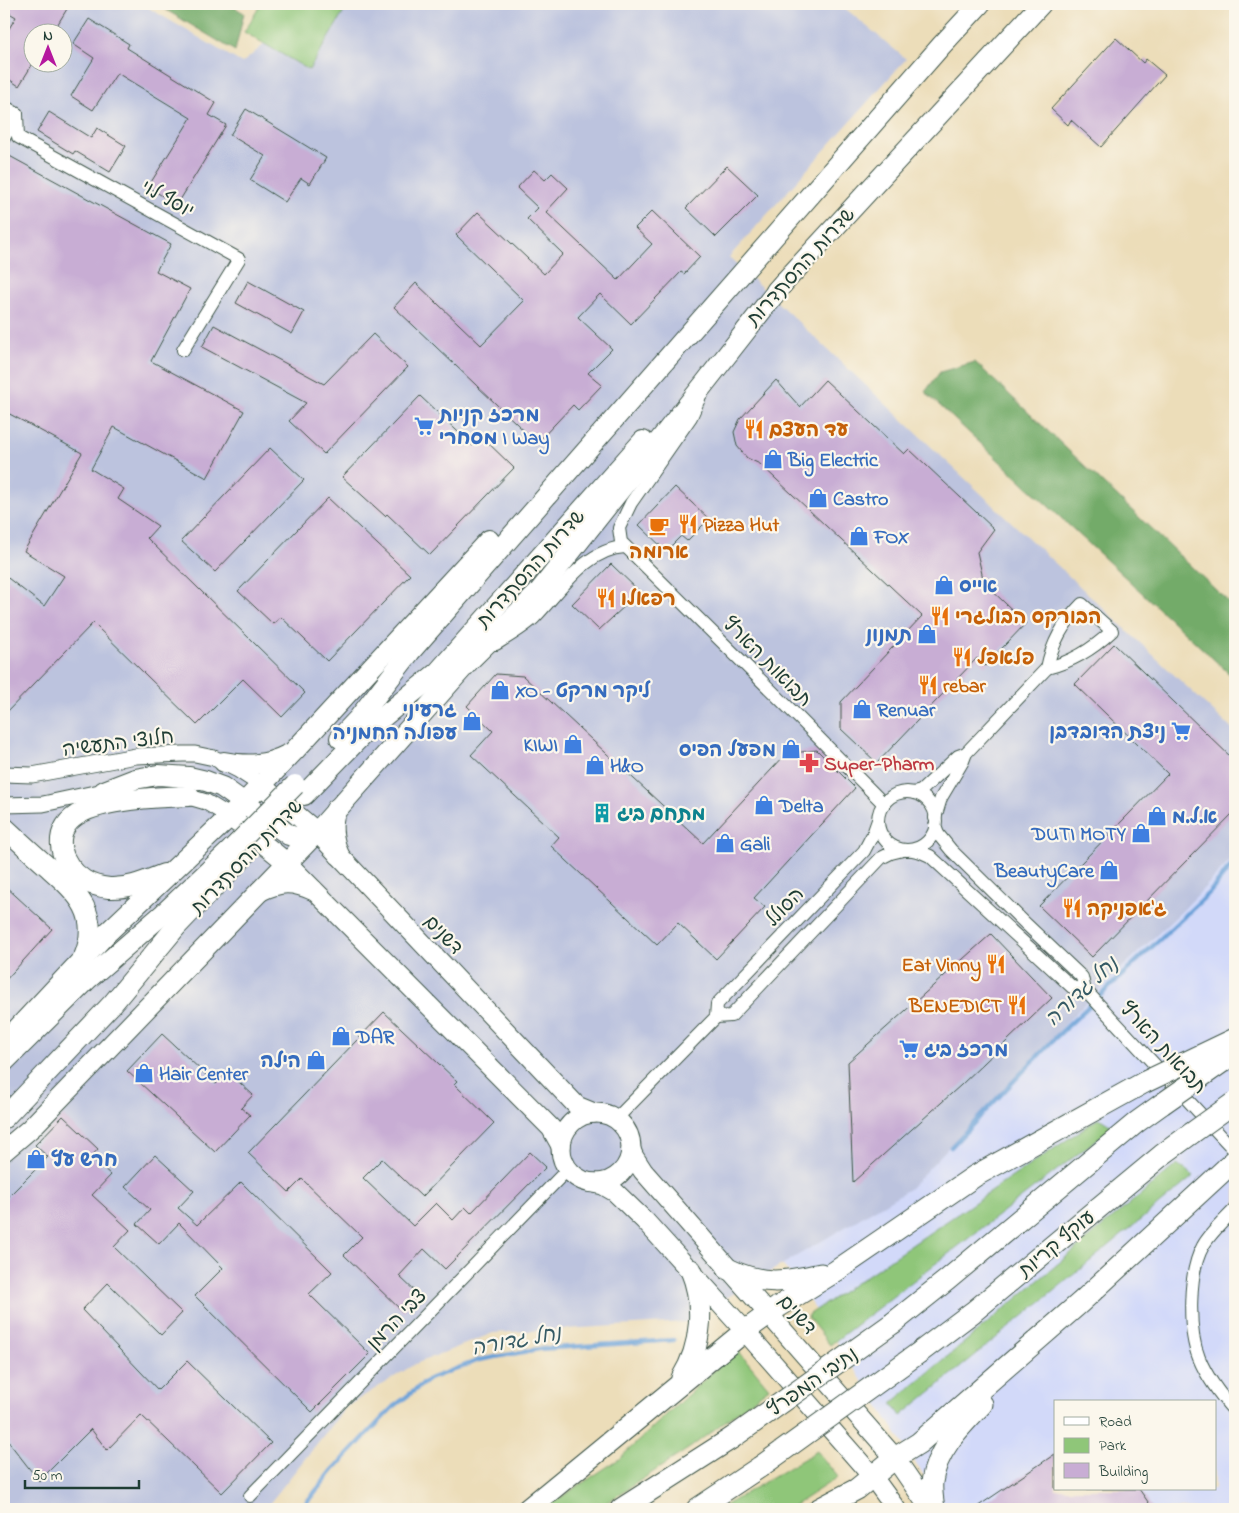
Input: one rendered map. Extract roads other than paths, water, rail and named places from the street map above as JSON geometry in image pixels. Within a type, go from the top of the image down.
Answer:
[{"type":"highway","name":"שדרות ההסתדרות","points":[[4,1062],[88,979],[233,848],[358,719],[410,652],[626,404],[980,4]]},
{"type":"highway","name":"שדרות ההסתדרות","points":[[4,1118],[113,1003],[176,927],[366,731],[438,672],[784,282],[1042,4]]},
{"type":"highway","points":[[4,1151],[31,1128],[317,832],[470,660],[538,593],[784,282]]},
{"type":"highway","points":[[4,1043],[108,932],[244,803],[295,750],[605,415],[626,404]]},
{"type":"highway","points":[[224,762],[260,764],[276,760],[295,750]]},
{"type":"highway","points":[[104,792],[147,776],[169,775],[189,777],[222,787],[289,835],[294,837],[308,836],[317,832]]},
{"type":"highway","points":[[175,869],[132,886],[123,888],[99,886],[83,880],[74,872],[64,857],[60,838],[62,830],[68,822],[84,811],[130,800],[189,796]]},
{"type":"highway","points":[[336,809],[333,825],[335,844],[339,855]]},
{"type":"highway","points":[[4,828],[68,885],[82,901],[87,913],[90,930],[88,948],[83,958]]},
{"type":"highway","points":[[258,891],[272,885],[284,883],[300,884],[313,890]]},
{"type":"highway","points":[[528,1509],[745,1331],[975,1176],[1145,1082],[1235,1039]]},
{"type":"highway","name":"עוקף קריות","points":[[893,1323],[955,1274],[1137,1122],[1235,1053]]},
{"type":"highway","name":"עוקף קריות","points":[[920,1352],[973,1312],[1162,1155],[1235,1102]]},
{"type":"highway","points":[[819,1509],[857,1489],[896,1458],[919,1443],[1058,1322],[1230,1165]]},
{"type":"highway","points":[[728,1269],[737,1274],[755,1279],[778,1282],[836,1271]]},
{"type":"highway","points":[[678,1386],[694,1353],[698,1329],[698,1293],[691,1270]]},
{"type":"highway","points":[[934,1509],[932,1490],[934,1472],[938,1460],[949,1442],[1058,1322]]},
{"type":"highway","name":"נתיבי המפרץ","points":[[622,1509],[732,1438],[893,1323]]},
{"type":"highway","name":"נתיבי המפרץ","points":[[697,1509],[760,1467],[920,1352]]},
{"type":"main road","name":"דשנים","points":[[261,785],[317,832],[577,1106],[594,1113]]},
{"type":"main road","points":[[229,816],[286,862],[551,1128],[561,1146],[564,1162],[568,1169],[585,1181],[603,1185],[616,1192],[645,1221],[691,1270],[872,1476],[896,1509]]},
{"type":"main road","points":[[561,1146],[565,1131],[582,1116],[594,1113],[605,1114],[616,1119],[626,1129],[631,1150],[626,1166],[621,1173],[613,1178],[605,1182],[595,1183]]},
{"type":"main road","name":"דשנים","points":[[631,1150],[643,1171],[896,1458],[930,1509]]},
{"type":"street","points":[[4,106],[17,114],[4,138]]},
{"type":"street","name":"יוסף לוי","points":[[17,114],[18,137],[240,260],[183,350]]},
{"type":"street","points":[[470,660],[533,620],[588,561],[605,551],[625,547],[621,542],[619,534],[621,522],[631,503],[692,417],[705,383]]},
{"type":"street","name":"תבואות הארץ","points":[[625,547],[884,804]]},
{"type":"street","points":[[935,822],[933,809],[928,802],[922,797],[905,793],[897,794],[884,804],[880,811],[878,828],[886,842],[894,847],[907,850],[920,847],[928,841],[933,834],[941,798],[966,753],[1047,668],[1060,665],[1086,652],[1099,644],[1112,631],[1082,604],[1060,632],[1049,656],[1047,668]]},
{"type":"street","points":[[914,794],[921,791],[958,756],[966,753]]},
{"type":"street","name":"חלוצי התעשיה","points":[[4,774],[32,775],[110,760],[160,754],[195,754],[224,762],[261,785]]},
{"type":"street","points":[[4,805],[43,804],[104,792],[144,790],[189,796],[212,805],[229,816]]},
{"type":"street","name":"הסולל","points":[[616,1119],[716,1017],[717,1004],[864,851],[874,834],[878,820]]},
{"type":"street","name":"תבואות הארץ","points":[[935,822],[938,834],[951,850],[1024,923],[1082,977],[1088,993],[1235,1151]]},
{"type":"street","name":"תבואות הארץ","points":[[907,850],[921,852],[930,856],[1072,988],[1088,993]]},
{"type":"street","name":"הסולל","points":[[716,1017],[731,1016],[881,858],[892,853],[907,850]]},
{"type":"street","name":"צבי הרמן","points":[[250,1496],[568,1169]]},
{"type":"street","points":[[1235,1209],[1202,1246],[1194,1270],[1191,1296],[1192,1327],[1199,1358],[1218,1393],[1235,1412]]},
{"type":"waterway","name":"נחל גדורה","points":[[951,1147],[1055,1038],[1210,892],[1235,861]]},
{"type":"waterway","name":"נחל גדורה","points":[[301,1509],[333,1470],[392,1408],[429,1379],[479,1360],[539,1349],[674,1340]]},
{"type":"place","name":"מרכז קניות מסחרי I Way","points":[[424,426]]},
{"type":"place","name":"עד העצם","points":[[754,429]]},
{"type":"place","name":"Big Electric","points":[[773,459]]},
{"type":"place","name":"Castro","points":[[818,498]]},
{"type":"place","name":"Pizza Hut","points":[[688,524]]},
{"type":"place","name":"ארומה","points":[[659,526]]},
{"type":"place","name":"FOX","points":[[859,536]]},
{"type":"place","name":"אייס","points":[[944,585]]},
{"type":"place","name":"רפאלו","points":[[606,598]]},
{"type":"place","name":"הבורקס הבולגרי","points":[[940,616]]},
{"type":"place","name":"תמנונ","points":[[927,634]]},
{"type":"place","name":"פלאפל","points":[[962,657]]},
{"type":"place","name":"rebar","points":[[928,685]]},
{"type":"place","name":"XO - ליקר מרקט","points":[[500,690]]},
{"type":"place","name":"Renuar","points":[[862,709]]},
{"type":"place","name":"גרעיני עפולה החמניה","points":[[472,721]]},
{"type":"place","name":"ניצת הדובדבן","points":[[1181,731]]},
{"type":"place","name":"KIWI","points":[[573,744]]},
{"type":"place","name":"מפעל הפיס","points":[[791,749]]},
{"type":"place","name":"Super-Pharm","points":[[809,763]]},
{"type":"place","name":"H&O","points":[[595,765]]},
{"type":"place","name":"Delta","points":[[764,805]]},
{"type":"place","name":"מתחם ביג","points":[[602,813]]},
{"type":"place","name":"א.ל.מ","points":[[1157,816]]},
{"type":"place","name":"DUTI MOTY","points":[[1141,833]]},
{"type":"place","name":"Gali","points":[[725,843]]},
{"type":"place","name":"BeautyCare","points":[[1109,870]]},
{"type":"place","name":"ג'אפניקה","points":[[1072,908]]},
{"type":"place","name":"Eat Vinny","points":[[996,964]]},
{"type":"place","name":"BENEDICT","points":[[1017,1005]]},
{"type":"place","name":"DAR","points":[[341,1036]]},
{"type":"place","name":"מרכז ביג","points":[[909,1049]]},
{"type":"place","name":"הילה","points":[[316,1060]]},
{"type":"place","name":"Hair Center","points":[[144,1073]]},
{"type":"place","name":"חרש עץ","points":[[36,1159]]}]
